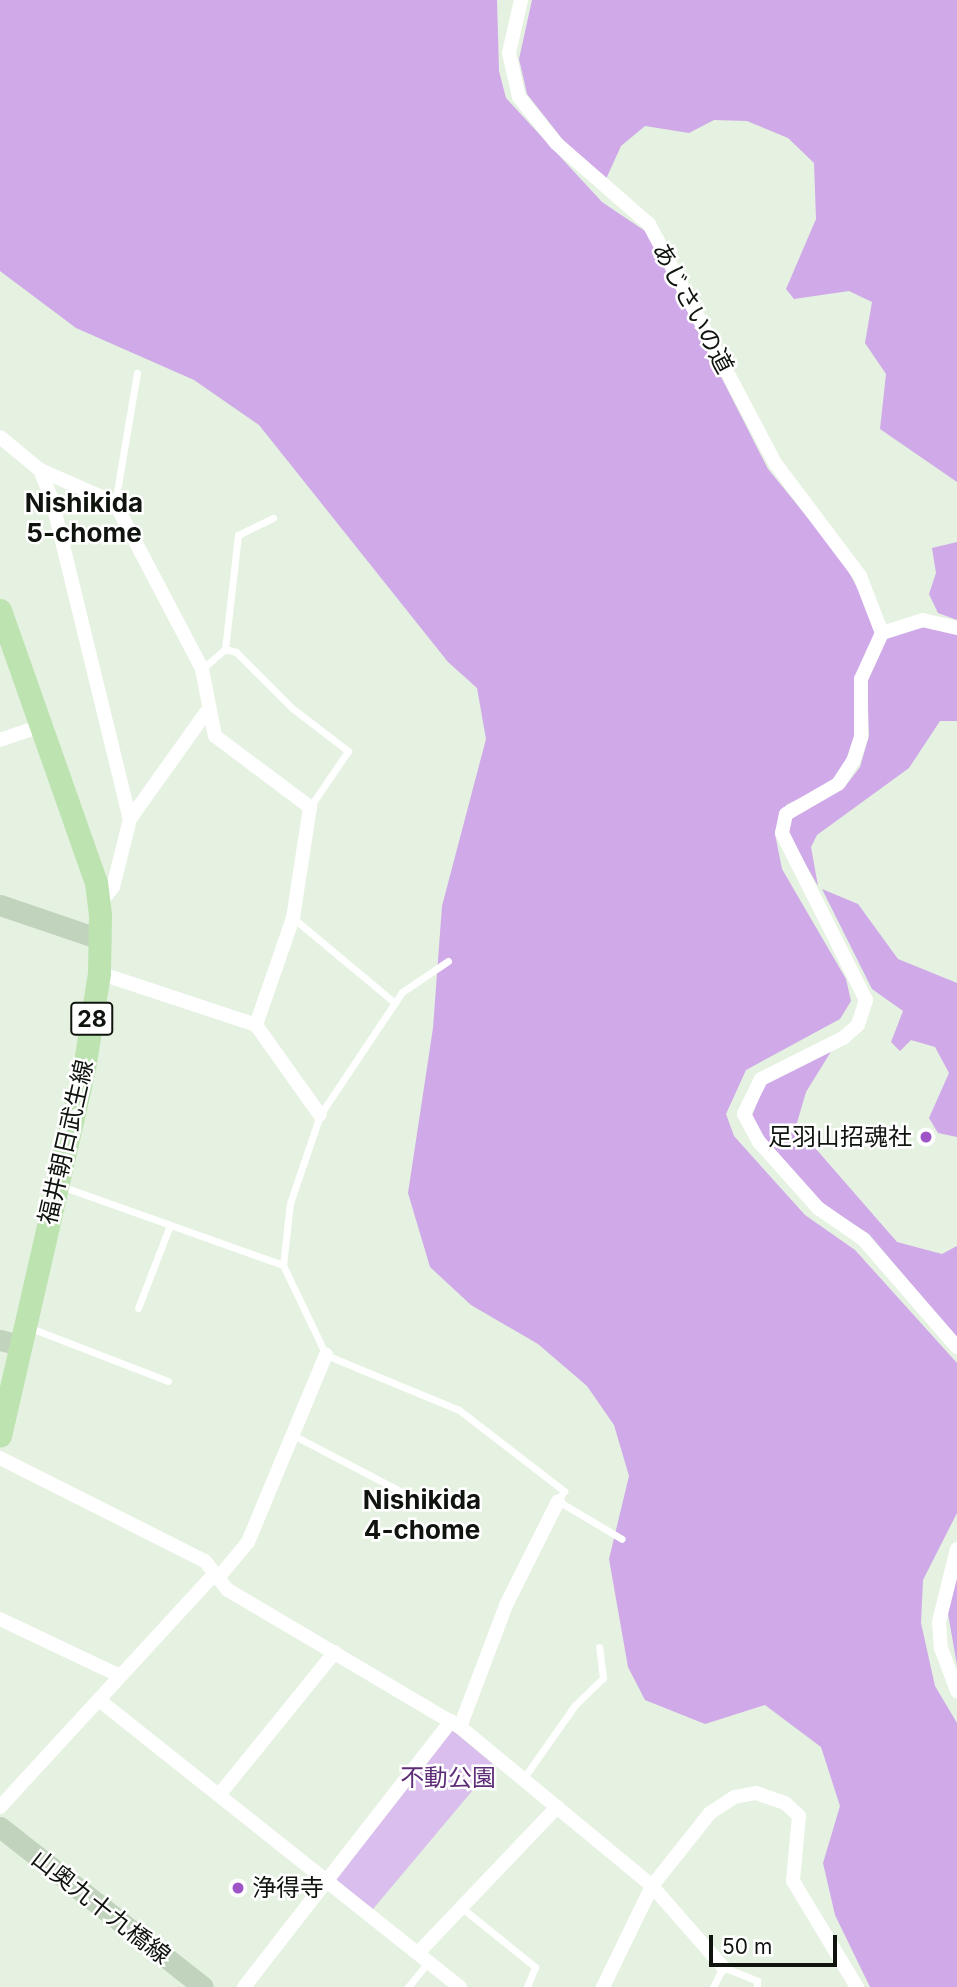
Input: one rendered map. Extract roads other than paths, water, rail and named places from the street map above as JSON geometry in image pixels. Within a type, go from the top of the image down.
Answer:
[{"type":"main road","name":"福井朝日武生線","points":[[0,610],[99,905],[100,939],[99,973],[57,1185],[15,1337],[0,1435]]},
{"type":"main road","points":[[0,905],[100,939]]},
{"type":"main road","name":"山奥九十九橋線","points":[[0,1827],[203,1987]]},
{"type":"street","name":"あじさいの道","points":[[520,0],[509,53],[519,97],[556,144],[649,224],[775,463],[860,576],[882,634]]},
{"type":"street","points":[[0,437],[40,470],[115,503],[202,669],[207,710],[228,749],[310,807],[293,918],[256,1025]]},
{"type":"street","points":[[40,470],[130,819]]},
{"type":"street","points":[[957,628],[923,620],[882,634],[861,679],[861,737],[853,761],[838,784],[789,808],[782,825],[865,989],[865,1009],[843,1038],[761,1079],[744,1114],[759,1142],[818,1208],[863,1239],[957,1347]]},
{"type":"street","points":[[99,905],[113,887],[130,819],[207,710]]},
{"type":"street","points":[[0,740],[41,726]]},
{"type":"street","points":[[99,973],[256,1025],[320,1115]]},
{"type":"street","points":[[0,1807],[248,1542],[326,1355]]},
{"type":"street","points":[[0,1458],[205,1561],[216,1576],[455,1724],[652,1886],[723,1967]]},
{"type":"street","points":[[244,1987],[326,1880],[455,1724],[506,1605],[558,1501]]},
{"type":"street","points":[[957,1549],[939,1622],[941,1648],[957,1691]]},
{"type":"street","points":[[0,1619],[120,1676]]},
{"type":"street","points":[[219,1795],[335,1652]]},
{"type":"street","points":[[99,1700],[460,1987]]},
{"type":"street","points":[[603,1987],[652,1886],[723,1802],[756,1793],[785,1802],[800,1827],[792,1864],[799,1897],[857,1987]]},
{"type":"street","points":[[423,1958],[461,1907],[556,1807]]},
{"type":"lane","points":[[115,503],[137,373]]},
{"type":"lane","points":[[202,669],[225,649],[239,535],[273,518]]},
{"type":"lane","points":[[225,649],[243,657],[292,708],[348,751],[310,807]]},
{"type":"lane","points":[[293,918],[394,1003]]},
{"type":"lane","points":[[448,961],[394,1003],[320,1115],[290,1203],[283,1265],[326,1355],[460,1410],[564,1490],[558,1501],[622,1539]]},
{"type":"lane","points":[[57,1185],[283,1265]]},
{"type":"lane","points":[[138,1308],[170,1225]]},
{"type":"lane","points":[[15,1337],[168,1381]]},
{"type":"lane","points":[[293,1436],[418,1501]]},
{"type":"lane","points":[[523,1780],[575,1705],[603,1678],[599,1647]]},
{"type":"lane","points":[[461,1907],[535,1967],[527,1987]]},
{"type":"lane","points":[[408,1987],[423,1958]]},
{"type":"lane","points":[[713,1987],[723,1967],[757,1981],[757,1987]]},
{"type":"place","name":"足羽山招魂社","points":[[926,1137]]},
{"type":"place","name":"浄得寺","points":[[238,1888]]},
{"type":"district","name":"Nishikida 5-chome","points":[[84,518]]},
{"type":"district","name":"Nishikida 4-chome","points":[[422,1515]]},
{"type":"park label","name":"不動公園","points":[[448,1778]]}]
